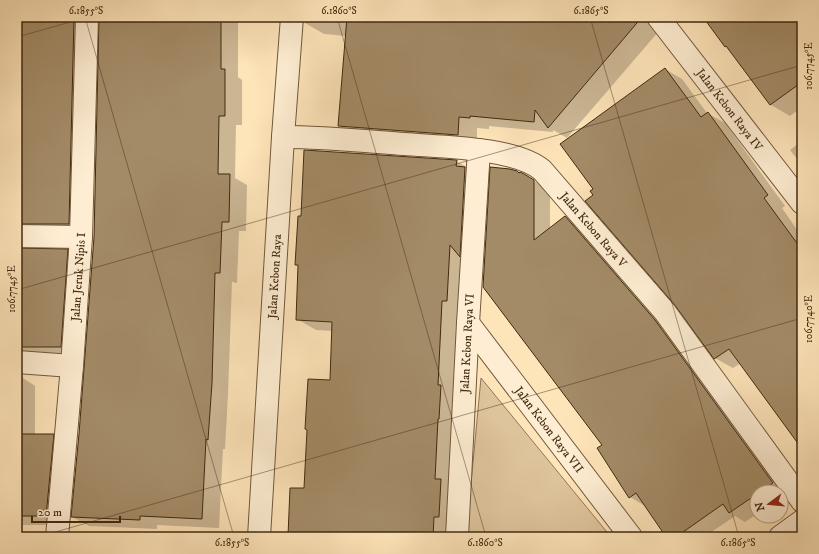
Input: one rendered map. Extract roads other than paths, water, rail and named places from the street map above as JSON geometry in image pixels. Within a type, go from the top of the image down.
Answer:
[{"type":"street","name":"Jalan Jeruk Nipis I","points":[[57,537],[72,366],[81,237],[87,17]]},
{"type":"street","name":"Jalan Kebon Raya","points":[[259,537],[283,137],[292,17]]},
{"type":"street","name":"Jalan Kebon Raya IV","points":[[658,17],[802,202]]},
{"type":"street","name":"Jalan Kebon Raya V","points":[[283,137],[316,137],[479,150],[526,159],[542,170],[665,312],[802,501]]},
{"type":"street","name":"Jalan Kebon Raya VI","points":[[457,537],[479,150]]},
{"type":"street","points":[[17,236],[81,237]]},
{"type":"street","name":"Jalan Kebon Raya VII","points":[[468,323],[631,537]]},
{"type":"street","points":[[17,362],[72,366]]},
{"type":"street","points":[[780,537],[802,521]]}]
